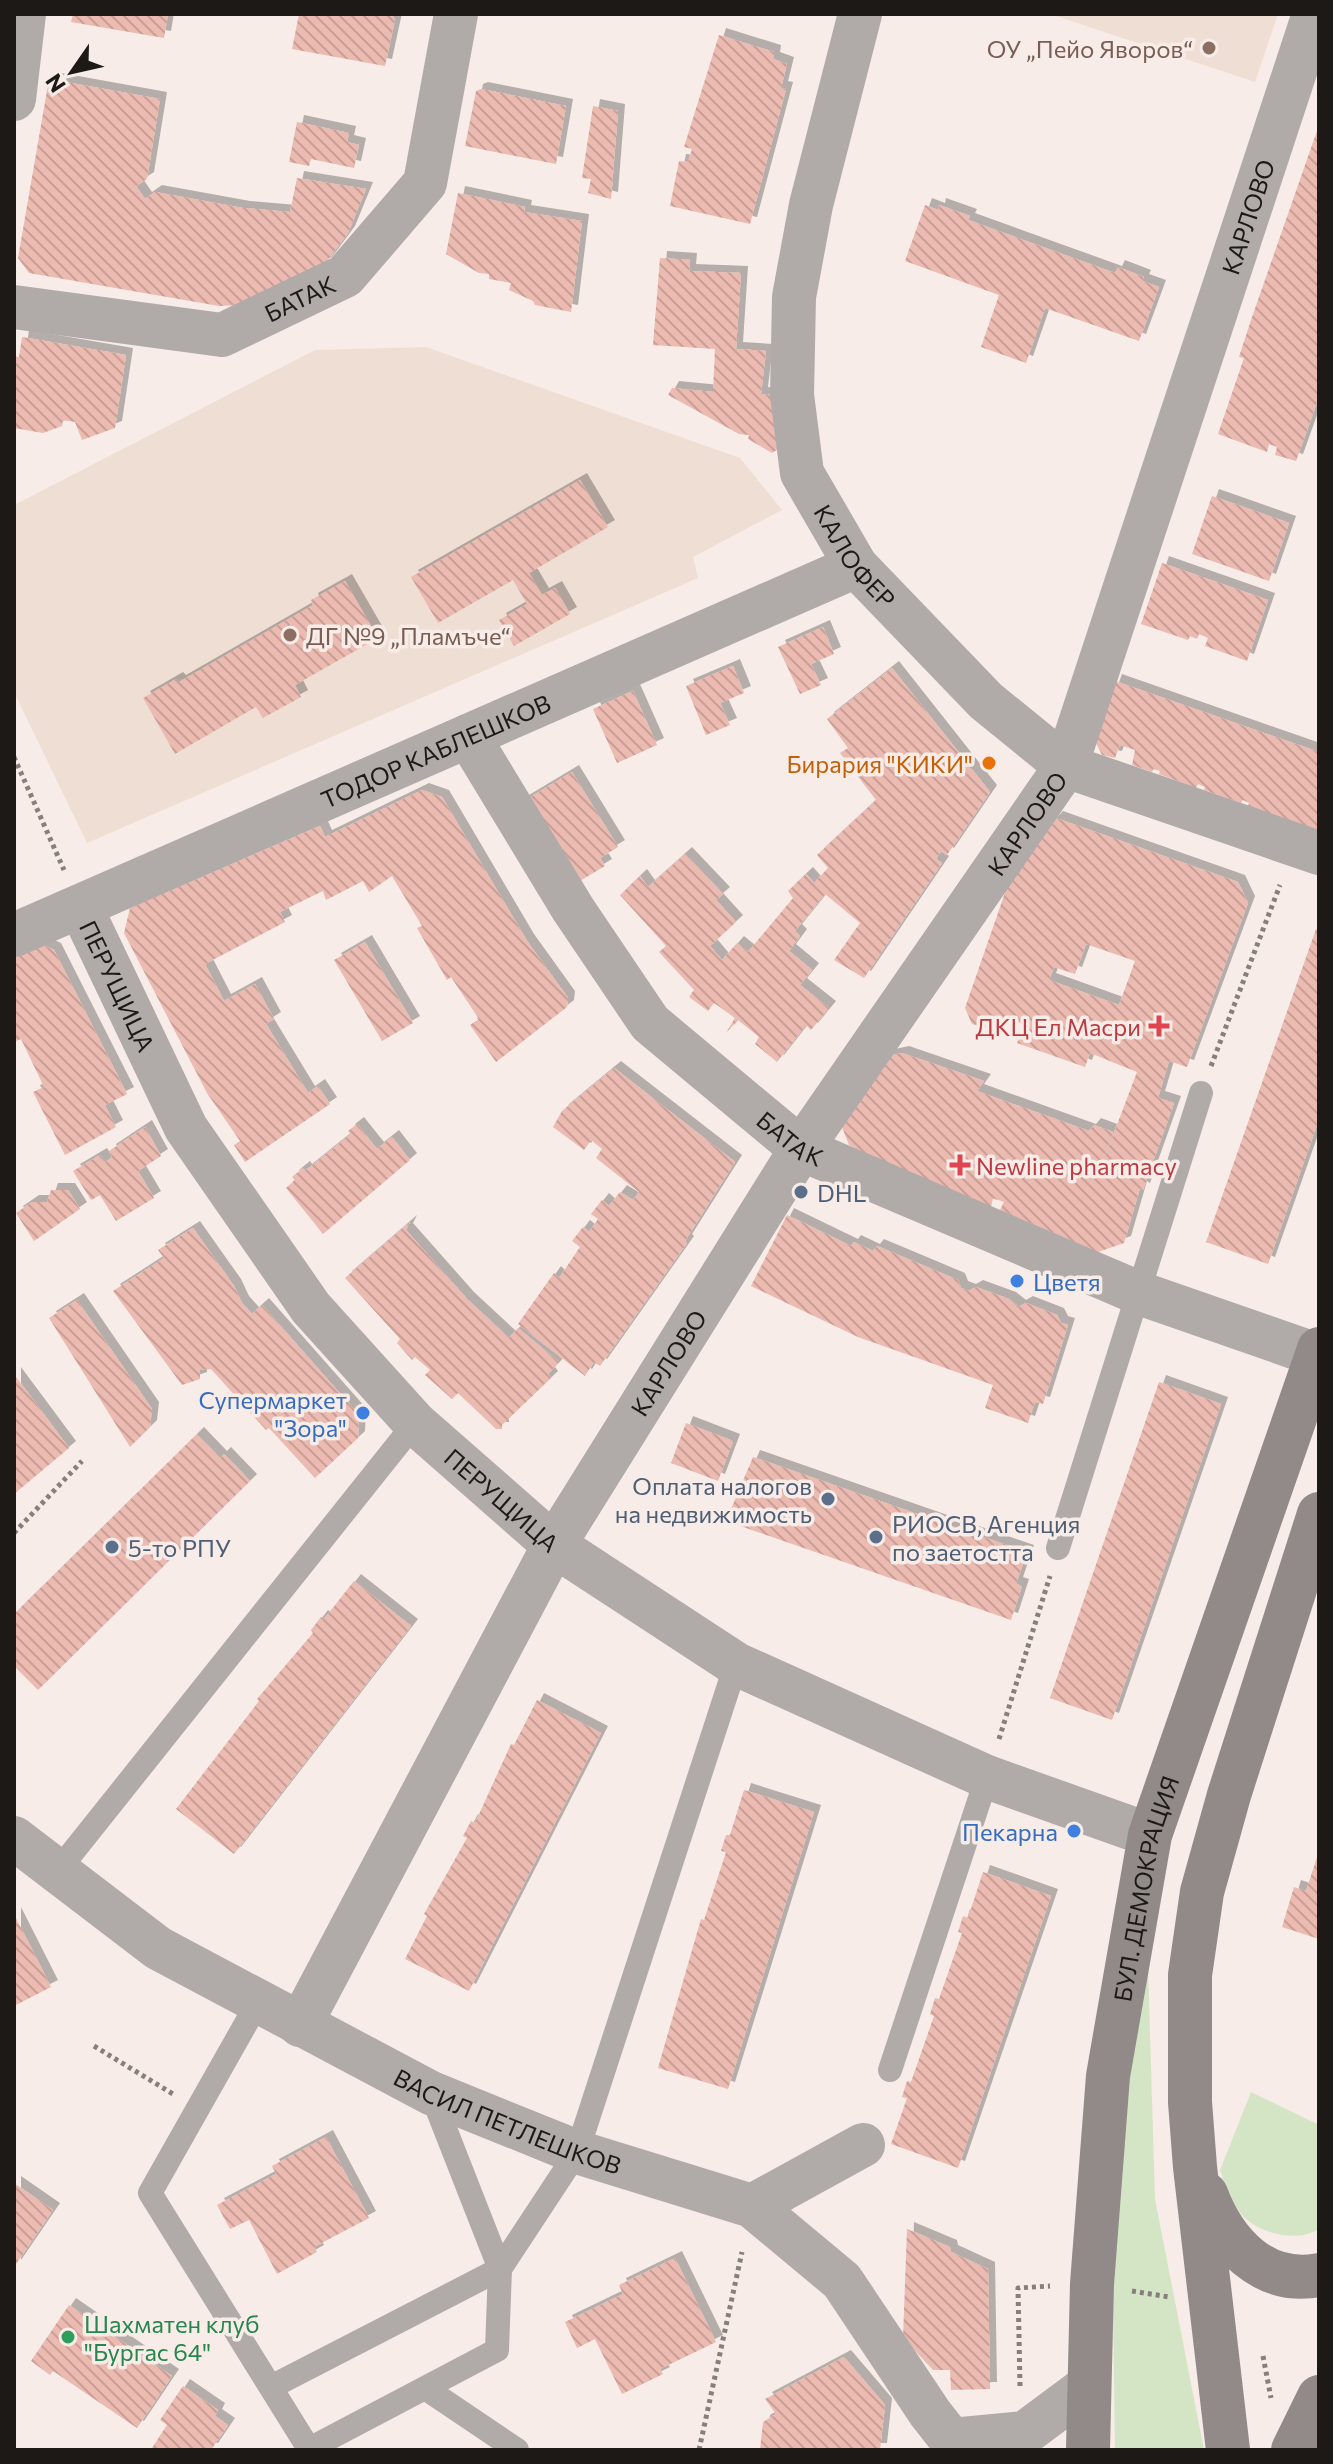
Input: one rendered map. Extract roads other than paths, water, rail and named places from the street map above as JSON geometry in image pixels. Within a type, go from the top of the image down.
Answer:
[{"type":"main road","name":"БУЛ. ДЕМОКРАЦИЯ","points":[[1088,2450],[1087,2387],[1108,2076],[1150,1835],[1318,1352]]},
{"type":"main road","points":[[1228,2450],[1195,2167],[1190,2089],[1190,1975],[1202,1892],[1229,1795],[1316,1532]]},
{"type":"main road","points":[[1195,2167],[1220,2229],[1237,2249],[1266,2270],[1284,2275],[1319,2275]]},
{"type":"main road","points":[[1293,2450],[1319,2397]]},
{"type":"street","points":[[14,99],[24,14]]},
{"type":"street","name":"БАТАК","points":[[14,307],[222,335],[345,276],[425,183],[456,14]]},
{"type":"street","name":"КАЛОФЕР","points":[[860,14],[811,205],[794,297],[792,395],[802,473],[856,566],[986,701],[1066,766],[1307,849]]},
{"type":"street","name":"КАРЛОВО","points":[[300,2025],[554,1545],[801,1149],[1066,766],[1314,14]]},
{"type":"street","name":"ТОДОР КАБЛЕШКОВ","points":[[14,935],[856,566]]},
{"type":"street","name":"БАТАК","points":[[468,736],[573,909],[650,1023],[801,1149],[1139,1293],[1318,1352]]},
{"type":"street","name":"ПЕРУЩИЦА","points":[[81,908],[186,1128],[311,1308],[415,1423],[554,1545],[736,1664],[987,1777],[1150,1835]]},
{"type":"street","name":"ВАСИЛ ПЕТЛЕШКОВ","points":[[14,1838],[158,1948],[257,2004],[431,2093],[577,2152],[752,2206],[842,2281],[954,2447]]},
{"type":"street","points":[[752,2206],[863,2145]]},
{"type":"street","points":[[954,2447],[1025,2433],[1087,2387]]},
{"type":"lane","points":[[1058,1548],[1201,1093]]},
{"type":"lane","points":[[56,1873],[415,1423]]},
{"type":"lane","points":[[271,2387],[500,2269],[577,2152],[736,1664]]},
{"type":"lane","points":[[890,2070],[987,1777]]},
{"type":"lane","points":[[257,2004],[150,2193],[309,2449],[497,2350],[500,2269],[431,2093]]},
{"type":"lane","points":[[425,2388],[517,2450]]},
{"type":"place","name":"ОУ „Пейо Яворов“","points":[[1209,48]]},
{"type":"place","name":"ДГ №9 „Пламъче“","points":[[290,635]]},
{"type":"place","name":"Бирария \"КИКИ\"","points":[[989,763]]},
{"type":"place","name":"ДКЦ Ел Масри","points":[[1159,1026]]},
{"type":"place","name":"Newline pharmacy","points":[[960,1165]]},
{"type":"place","name":"DHL","points":[[801,1192]]},
{"type":"place","name":"Цветя","points":[[1017,1281]]},
{"type":"place","name":"Супермаркет \"Зора\"","points":[[363,1413]]},
{"type":"place","name":"Оплата налогов на недвижимость","points":[[828,1499]]},
{"type":"place","name":"РИОСВ, Агенция по заетостта","points":[[876,1537]]},
{"type":"place","name":"5-то РПУ","points":[[112,1547]]},
{"type":"place","name":"Пекарна","points":[[1074,1831]]},
{"type":"place","name":"Шахматен клуб \"Бургас 64\"","points":[[68,2337]]}]
